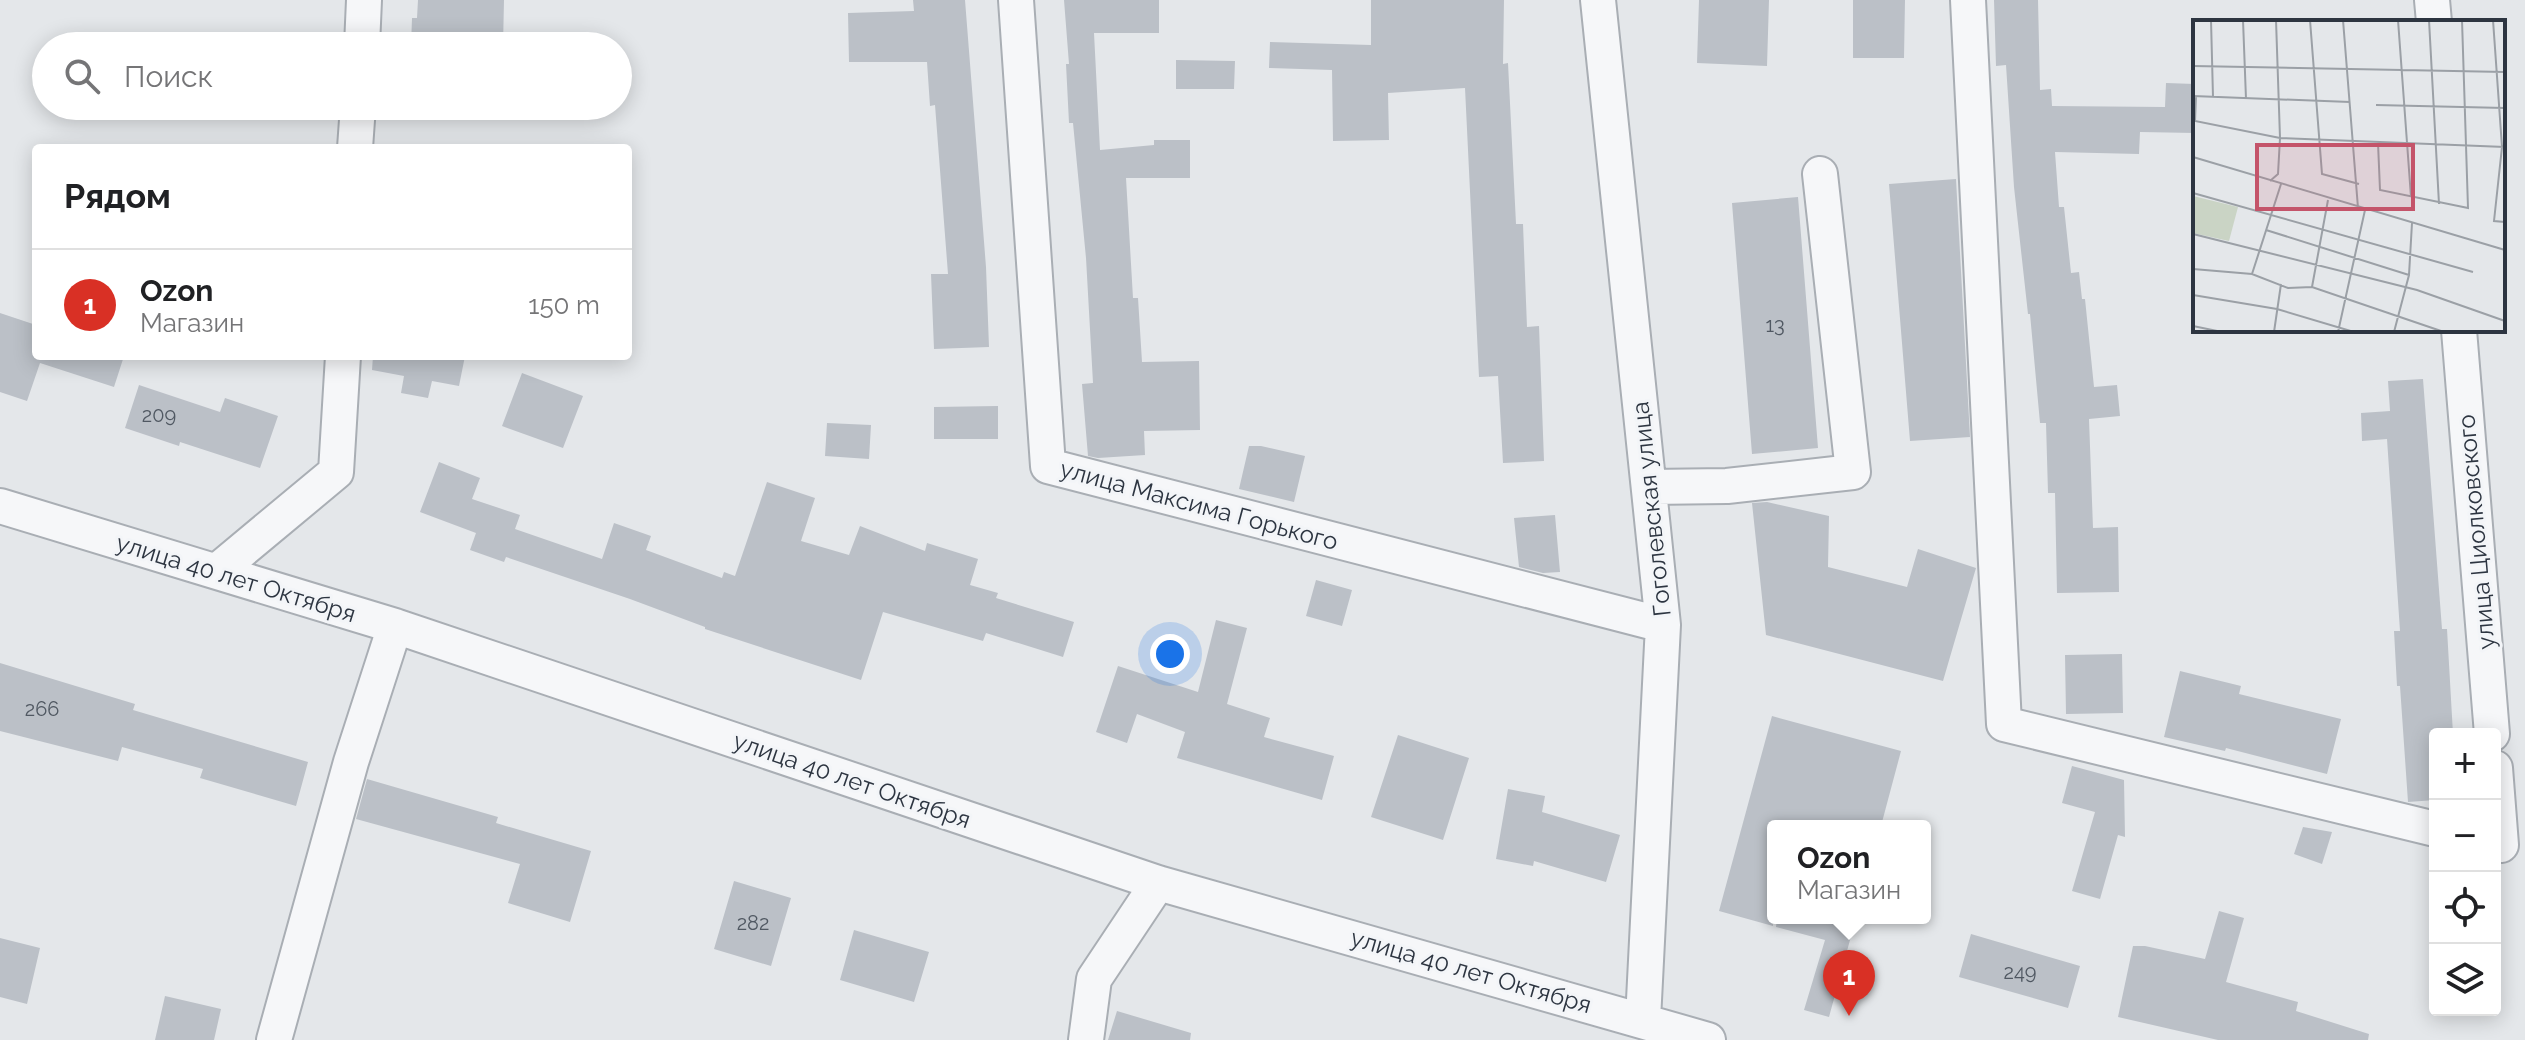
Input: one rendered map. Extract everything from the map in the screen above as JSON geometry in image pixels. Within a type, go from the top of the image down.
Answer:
[{"type":"street","points":[[363,32],[364,0]]},
{"type":"street","name":"улица Максима Горького","points":[[1016,0],[1048,466],[1663,625]]},
{"type":"street","name":"Гоголевская улица","points":[[1598,0],[1663,625],[1643,1020]]},
{"type":"street","points":[[1968,0],[2004,724],[2429,828]]},
{"type":"street","points":[[2432,0],[2434,20]]},
{"type":"street","points":[[355,144],[357,120]]},
{"type":"street","points":[[1649,487],[1727,486],[1853,472],[1820,174]]},
{"type":"street","name":"улица Циолковского","points":[[2459,332],[2492,728]]},
{"type":"street","points":[[217,571],[336,472],[343,360]]},
{"type":"street","name":"улица 40 лет Октября","points":[[0,506],[395,626],[1158,883],[1708,1040]]},
{"type":"street","points":[[274,1040],[351,762],[395,626]]},
{"type":"street","points":[[2500,800],[2507,846]]},
{"type":"street","points":[[1086,1040],[1094,979],[1158,883]]},
{"type":"building","points":[[418,0],[504,0],[503,32],[412,32],[412,18],[417,18]]},
{"type":"building","points":[[913,0],[965,0],[986,267],[989,347],[934,349],[931,274],[948,274],[935,105],[930,106],[927,62],[849,62],[848,13],[914,11]]},
{"type":"building","points":[[1064,0],[1159,0],[1159,33],[1094,33],[1100,150],[1154,145],[1154,140],[1190,140],[1190,178],[1126,178],[1133,298],[1138,298],[1142,362],[1199,361],[1200,430],[1144,431],[1145,455],[1088,456],[1082,384],[1093,383],[1086,258],[1073,123],[1069,123]]},
{"type":"building","points":[[1371,0],[1504,0],[1503,64],[1508,63],[1516,224],[1523,224],[1527,327],[1539,326],[1544,461],[1503,463],[1498,376],[1479,377],[1465,88],[1388,93],[1389,140],[1333,141],[1332,70],[1269,68],[1270,42],[1371,45]]},
{"type":"building","points":[[1699,0],[1769,0],[1767,66],[1697,63]]},
{"type":"building","points":[[1853,0],[1905,0],[1904,58],[1853,58]]},
{"type":"building","points":[[1994,0],[2038,0],[2040,90],[2051,89],[2052,106],[2165,107],[2166,83],[2193,84],[2193,133],[2140,132],[2139,154],[2055,152],[2059,207],[2064,207],[2071,273],[2079,272],[2082,299],[2085,299],[2094,387],[2117,385],[2120,416],[2089,419],[2093,528],[2118,527],[2119,592],[2057,593],[2055,493],[2048,493],[2046,423],[2040,423],[2014,187],[2006,65],[1996,66]]},
{"type":"building","points":[[1176,60],[1235,61],[1234,89],[1176,89]]},
{"type":"building","points":[[1956,179],[1970,437],[1910,441],[1889,184]]},
{"type":"building","points":[[1798,197],[1818,448],[1752,454],[1732,203]]},
{"type":"building","points":[[0,313],[32,324],[32,360],[123,360],[114,387],[40,363],[27,401],[0,392]]},
{"type":"building","points":[[373,360],[464,360],[459,386],[432,381],[428,398],[401,393],[404,376],[372,370]]},
{"type":"building","points":[[522,373],[583,396],[563,448],[502,426]]},
{"type":"building","points":[[2423,379],[2442,629],[2447,629],[2453,728],[2429,728],[2429,800],[2408,802],[2400,686],[2397,686],[2394,631],[2400,631],[2387,439],[2362,441],[2361,413],[2390,411],[2388,381]]},
{"type":"building","points":[[139,385],[220,412],[225,398],[278,416],[260,468],[125,428]]},
{"type":"building","points":[[998,406],[998,439],[934,439],[934,407]]},
{"type":"building","points":[[827,423],[871,425],[869,459],[825,456]]},
{"type":"building","points":[[1249,446],[1305,456],[1294,502],[1239,489]]},
{"type":"building","points":[[439,462],[480,478],[472,499],[520,515],[515,529],[602,559],[614,523],[651,536],[646,550],[722,578],[724,572],[735,576],[767,482],[815,498],[801,541],[849,555],[860,526],[925,551],[927,543],[978,559],[970,585],[998,593],[996,598],[1074,622],[1063,657],[986,633],[983,641],[883,612],[861,680],[705,629],[630,599],[506,557],[504,562],[470,550],[476,533],[420,512]]},
{"type":"building","points":[[1767,502],[1829,516],[1828,567],[1907,587],[1918,549],[1976,568],[1943,681],[1766,635],[1752,503]]},
{"type":"building","points":[[1555,515],[1560,572],[1543,573],[1519,567],[1514,518]]},
{"type":"building","points":[[1316,580],[1352,590],[1342,626],[1306,616]]},
{"type":"building","points":[[1216,620],[1247,628],[1227,704],[1270,718],[1264,737],[1334,756],[1322,800],[1177,758],[1185,732],[1137,714],[1127,743],[1096,732],[1118,666],[1198,692]]},
{"type":"building","points":[[2122,654],[2123,713],[2066,714],[2065,655]]},
{"type":"building","points":[[0,663],[135,704],[133,710],[308,762],[296,806],[200,778],[203,769],[122,747],[118,761],[0,731]]},
{"type":"building","points":[[2180,671],[2241,686],[2239,694],[2341,719],[2327,774],[2226,748],[2225,751],[2164,737]]},
{"type":"building","points":[[1772,716],[1901,751],[1883,820],[1767,820],[1767,924],[1773,926],[1719,911]]},
{"type":"building","points":[[1398,735],[1469,758],[1443,840],[1371,817]]},
{"type":"building","points":[[2072,766],[2124,780],[2125,837],[2118,835],[2100,899],[2072,891],[2095,812],[2062,803]]},
{"type":"building","points":[[367,779],[498,817],[496,823],[591,851],[570,922],[508,903],[520,864],[356,819]]},
{"type":"building","points":[[1508,789],[1545,796],[1542,812],[1620,835],[1606,882],[1534,861],[1533,866],[1496,859]]},
{"type":"building","points":[[2303,827],[2332,832],[2322,864],[2294,854]]},
{"type":"building","points":[[734,881],[791,898],[771,966],[714,949]]},
{"type":"building","points":[[2219,911],[2244,918],[2226,982],[2298,1002],[2296,1011],[2369,1034],[2368,1040],[2218,1040],[2118,1017],[2133,946],[2205,959]]},
{"type":"building","points":[[1776,924],[1854,924],[1829,1017],[1804,1010],[1825,940],[1776,927]]},
{"type":"building","points":[[854,930],[929,952],[914,1002],[840,980]]},
{"type":"building","points":[[1971,934],[2080,966],[2068,1008],[1959,977]]},
{"type":"building","points":[[0,938],[40,948],[27,1004],[0,997]]},
{"type":"building","points":[[165,996],[221,1009],[214,1040],[155,1040]]},
{"type":"building","points":[[1117,1011],[1191,1033],[1190,1040],[1108,1040]]},
{"type":"place","name":"Ozon","points":[[1849,1016]]}]
